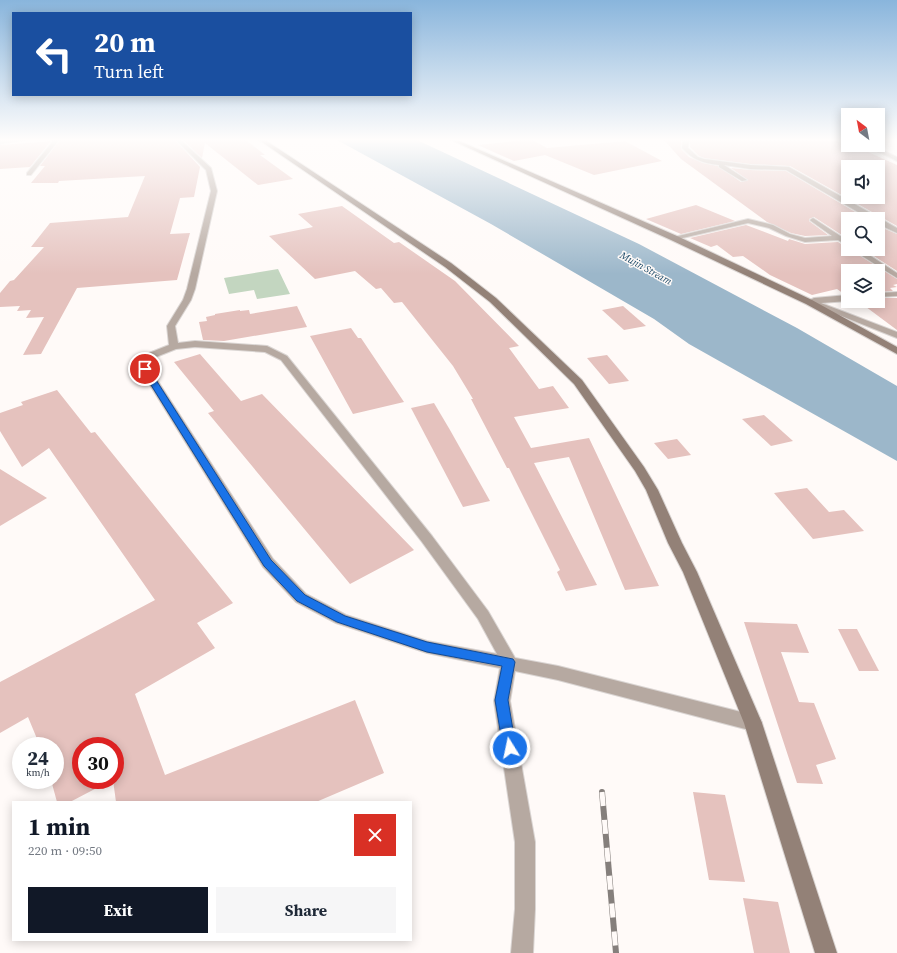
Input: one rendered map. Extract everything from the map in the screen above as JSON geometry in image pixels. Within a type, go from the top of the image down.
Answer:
[{"type":"street","points":[[174,346],[171,326],[187,300],[191,289],[214,190],[213,184]]},
{"type":"street","points":[[327,184],[448,265],[493,300],[578,382],[652,490],[675,544],[690,572],[753,723],[826,953]]},
{"type":"street","points":[[553,184],[674,238],[809,302],[897,351]]},
{"type":"street","points":[[815,184],[863,212]]},
{"type":"street","points":[[813,220],[841,240]]},
{"type":"street","points":[[674,238],[748,221],[771,226],[788,235],[805,240],[838,238]]},
{"type":"street","points":[[885,224],[897,232]]},
{"type":"street","points":[[866,256],[897,276]]},
{"type":"street","points":[[885,295],[897,294]]},
{"type":"street","points":[[809,302],[841,299]]},
{"type":"street","points":[[809,302],[853,317],[897,335]]},
{"type":"street","points":[[522,953],[525,909],[525,842],[502,700],[509,662],[483,615],[427,539],[284,358],[266,349],[195,344],[174,346],[152,356],[145,369],[268,563],[301,598],[341,619],[427,647],[509,662],[753,723]]},
{"type":"green space","points":[[278,269],[290,294],[257,299],[254,290],[229,294],[224,278]]},
{"type":"water","name":"Mujin Stream","points":[[419,184],[512,184],[639,244],[797,328],[897,386],[897,461],[689,344],[654,319],[491,224]]},
{"type":"building","points":[[141,184],[197,184],[194,197],[180,198],[170,234],[190,233],[177,280],[77,288],[41,354],[23,355],[44,317],[26,318],[31,310],[17,311],[20,306],[0,307],[0,293],[44,247],[31,247],[50,223],[128,217]]},
{"type":"building","points":[[716,184],[809,184],[855,212],[841,212],[841,234],[814,217],[809,219],[809,221],[828,235],[805,236],[791,233],[767,222]]},
{"type":"building","points":[[823,184],[841,184],[841,195]]},
{"type":"building","points":[[885,184],[897,184],[897,226],[885,219],[885,212],[872,212],[858,204],[885,204]]},
{"type":"building","points":[[696,205],[735,221],[681,234],[646,219]]},
{"type":"building","points":[[342,206],[394,243],[399,242],[455,281],[519,346],[509,348],[539,389],[553,386],[569,408],[514,417],[531,448],[589,438],[659,586],[625,590],[569,457],[534,463],[597,585],[566,591],[557,572],[560,570],[509,468],[507,468],[471,399],[473,399],[453,366],[402,302],[394,303],[381,288],[376,289],[355,271],[315,279],[269,236],[313,227],[298,214]]},
{"type":"building","points":[[746,225],[788,241],[789,239],[805,244],[838,242],[841,244],[841,256],[860,256],[873,264],[841,264],[841,292],[837,289],[812,295],[770,275],[743,256],[733,257],[717,245],[711,247],[690,238]]},
{"type":"building","points":[[885,229],[897,234],[897,271],[874,256],[885,256]]},
{"type":"building","points":[[885,271],[897,279],[897,284],[893,285],[897,287],[890,288],[893,291],[885,292]]},
{"type":"building","points":[[885,298],[897,298],[897,330],[867,308],[885,308]]},
{"type":"building","points":[[297,306],[307,327],[224,341],[203,340],[199,322],[207,321],[206,317],[240,310],[249,310],[250,314]]},
{"type":"building","points":[[623,306],[646,326],[624,330],[602,310]]},
{"type":"building","points":[[351,328],[358,338],[361,338],[404,402],[353,414],[310,336]]},
{"type":"building","points":[[200,354],[241,401],[262,394],[414,550],[350,584],[208,413],[214,411],[174,362]]},
{"type":"building","points":[[607,355],[629,381],[609,384],[587,358]]},
{"type":"building","points":[[57,390],[91,433],[95,432],[233,603],[197,623],[215,648],[135,694],[165,775],[355,700],[384,773],[318,801],[116,801],[114,789],[124,789],[124,737],[72,737],[72,789],[95,789],[72,801],[57,801],[53,789],[64,789],[64,737],[36,737],[28,717],[0,733],[0,682],[155,600],[49,448],[22,467],[0,431],[0,413],[23,405],[21,402]]},
{"type":"building","points":[[434,403],[490,501],[463,507],[411,408]]},
{"type":"building","points":[[764,415],[793,441],[771,446],[742,419]]},
{"type":"building","points":[[677,439],[691,455],[668,459],[654,443]]},
{"type":"building","points":[[0,469],[47,498],[0,526]]},
{"type":"building","points":[[807,488],[829,512],[844,510],[864,531],[813,539],[774,493]]},
{"type":"building","points":[[744,622],[797,624],[809,653],[781,652],[799,702],[814,703],[836,759],[816,765],[823,784],[797,783]]},
{"type":"building","points":[[838,629],[857,629],[879,671],[859,671]]},
{"type":"building","points":[[693,792],[725,795],[745,882],[709,880]]},
{"type":"building","points":[[743,898],[778,902],[790,953],[754,953]]},
{"type":"railway","points":[[602,792],[616,953]]},
{"type":"route","points":[[145,369],[268,563],[301,598],[341,619],[427,647],[509,662],[502,700],[510,748]]}]
